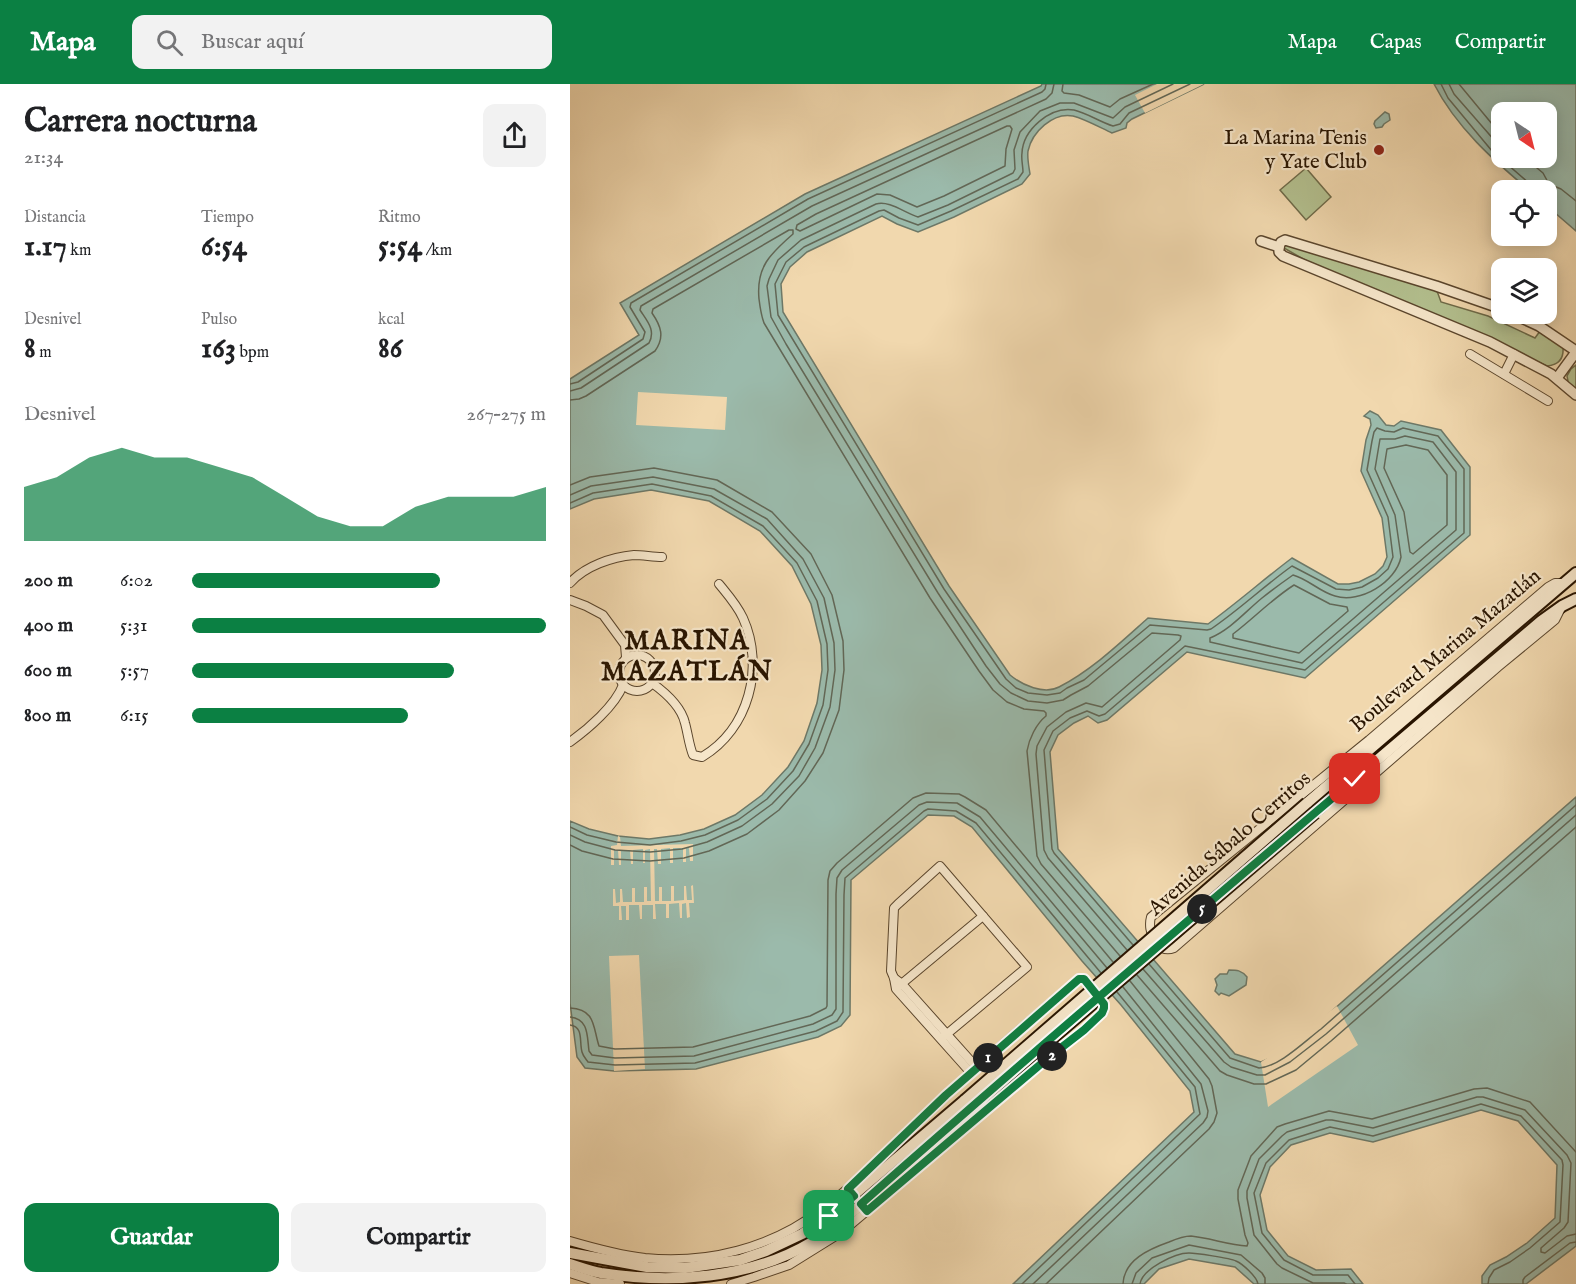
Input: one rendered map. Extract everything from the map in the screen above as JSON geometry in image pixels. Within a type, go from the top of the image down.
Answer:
[{"type":"main road","name":"Avenida Sábalo Cerritos","points":[[968,1103],[1307,803],[1382,733],[1576,573]]},
{"type":"main road","name":"Avenida Sábalo Cerritos","points":[[968,1103],[1315,813],[1397,749],[1541,621],[1576,599]]},
{"type":"main road","points":[[570,1252],[647,1267],[685,1268],[740,1260],[766,1251],[802,1234],[858,1200],[968,1103]]},
{"type":"main road","points":[[570,1264],[601,1273],[654,1279],[725,1275],[757,1267],[812,1241],[845,1219],[858,1200]]},
{"type":"street","points":[[1491,305],[1285,240],[1281,242],[1278,250],[1283,256],[1420,312],[1514,354],[1557,378],[1576,395]]},
{"type":"street","points":[[1261,241],[1279,247]]},
{"type":"street","points":[[1535,324],[1576,351],[1557,378]]},
{"type":"street","points":[[1470,354],[1548,401]]},
{"type":"street","points":[[1504,374],[1514,354]]},
{"type":"street","points":[[570,583],[590,567],[621,557],[636,555],[662,557]]},
{"type":"street","points":[[652,683],[661,689],[680,710],[693,755],[702,757],[707,754],[731,731],[741,716],[748,698],[753,659],[748,631],[735,604],[719,584]]},
{"type":"street","points":[[570,600],[603,615],[625,645],[626,657],[619,668],[620,680],[627,688],[636,691],[646,689],[652,683],[655,672],[652,663],[640,654],[626,657]]},
{"type":"street","points":[[570,742],[588,728],[610,705],[623,685]]},
{"type":"street","name":"Boulevard Marina Mazatlán","points":[[1382,733],[1152,917],[1149,924],[1150,931],[1160,947],[1169,950],[1174,948],[1397,749]]},
{"type":"street","points":[[944,1037],[1027,967],[939,866],[894,908],[891,971],[899,987],[944,1037],[974,1070]]},
{"type":"street","points":[[899,987],[983,916]]},
{"type":"street","points":[[570,1241],[643,1258],[686,1259],[719,1255],[760,1244],[793,1229],[820,1211],[858,1200],[1040,1065],[1102,1013],[1104,1004],[1084,979],[1079,979],[974,1070],[858,1200],[842,1232],[789,1265],[731,1284]]},
{"type":"street","points":[[570,1273],[598,1282],[620,1284]]},
{"type":"green space","points":[[1306,168],[1331,197],[1306,220],[1280,190]]},
{"type":"green space","points":[[1285,243],[1437,291],[1441,302],[1488,316],[1491,317],[1491,324],[1505,324],[1535,338],[1540,331],[1563,347],[1562,358],[1558,363],[1547,366],[1305,260],[1284,248]]},
{"type":"green space","points":[[1576,365],[1576,393],[1569,387],[1567,376]]},
{"type":"water","points":[[1042,84],[1204,84],[1132,119],[1127,123],[1126,128],[1112,133],[1073,116],[1058,117],[1044,125],[1030,144],[1028,160],[1030,174],[1022,184],[918,232],[882,216],[807,252],[790,267],[781,284],[783,312],[949,586],[1010,675],[1027,685],[1040,689],[1059,687],[1083,673],[1148,618],[1208,624],[1292,558],[1338,584],[1359,582],[1375,574],[1383,566],[1387,557],[1382,518],[1361,471],[1371,425],[1370,419],[1364,416],[1370,411],[1378,415],[1386,425],[1394,426],[1401,421],[1441,430],[1470,467],[1470,535],[1305,678],[1187,652],[1107,720],[1098,723],[1088,716],[1074,723],[1058,735],[1050,752],[1058,849],[1235,1054],[1261,1062],[1283,1052],[1317,1024],[1576,797],[1576,1246],[1526,1284],[1482,1284],[1482,1276],[1490,1265],[1527,1243],[1555,1218],[1557,1165],[1518,1121],[1481,1110],[1373,1142],[1330,1133],[1291,1145],[1270,1167],[1260,1195],[1267,1230],[1288,1256],[1316,1270],[1351,1269],[1363,1284],[1254,1284],[1235,1267],[1189,1259],[1159,1269],[1144,1284],[1013,1284],[1194,1112],[1190,1091],[1121,1005],[972,827],[954,816],[928,815],[851,880],[850,1015],[841,1026],[818,1037],[696,1069],[614,1071],[585,1068],[577,1057],[570,1003],[570,821],[589,829],[618,836],[649,839],[704,829],[735,815],[762,795],[788,767],[804,741],[817,703],[822,670],[821,645],[811,604],[792,566],[760,531],[709,501],[651,490],[594,499],[570,509],[570,379],[639,335],[620,303],[805,194]]},
{"type":"water","points":[[1434,84],[1576,84],[1576,231],[1557,215],[1557,180],[1516,180],[1503,168],[1557,168],[1557,102],[1491,102],[1491,157],[1453,114]]},
{"type":"water","points":[[1385,112],[1389,114],[1390,120],[1382,127],[1376,128],[1375,121]]},
{"type":"water","points":[[1229,970],[1239,971],[1245,975],[1246,985],[1229,996],[1221,993],[1219,995],[1215,991],[1217,985],[1215,979],[1220,974],[1227,974]]},
{"type":"pier","points":[[1157,84],[1204,84],[1145,113],[1135,95]]},
{"type":"pier","points":[[638,392],[727,397],[725,430],[636,425]]},
{"type":"pier","points":[[618,836],[621,846],[693,844],[693,861],[690,861],[689,848],[686,848],[686,862],[683,862],[683,848],[673,848],[673,863],[670,863],[670,848],[661,849],[661,864],[658,864],[657,849],[654,849],[655,901],[659,901],[659,887],[662,887],[662,901],[671,901],[671,886],[674,886],[674,901],[684,900],[684,886],[686,886],[687,900],[692,900],[691,886],[693,885],[694,903],[689,903],[690,917],[687,918],[686,903],[682,904],[682,918],[680,918],[679,903],[669,904],[669,918],[666,918],[666,904],[655,904],[656,919],[653,919],[653,905],[642,905],[642,919],[640,919],[639,905],[629,905],[629,920],[626,920],[626,906],[621,906],[622,920],[619,920],[619,906],[613,906],[613,889],[615,889],[616,903],[620,902],[620,889],[622,889],[623,902],[632,902],[632,888],[635,888],[635,902],[644,902],[644,887],[647,887],[647,901],[651,901],[650,849],[645,850],[645,863],[643,863],[643,849],[633,850],[633,864],[631,864],[630,850],[621,850],[621,865],[619,865],[618,850],[614,850],[614,865],[611,865],[611,846],[617,845]]},
{"type":"pier","points":[[639,955],[645,1069],[614,1071],[609,956]]},
{"type":"pier","points":[[1337,1006],[1358,1045],[1268,1107],[1261,1062]]},
{"type":"place","name":"La Marina Tenis y Yate Club","points":[[1379,150]]},
{"type":"district","name":"MARINA MAZATLÁN","points":[[687,658]]},
{"type":"route","points":[[829,1216],[854,1196],[848,1189],[946,1095],[1079,979],[1084,979],[1104,1004],[1102,1013],[867,1211],[861,1204],[916,1155],[1098,997],[1158,946],[1355,779]]}]
